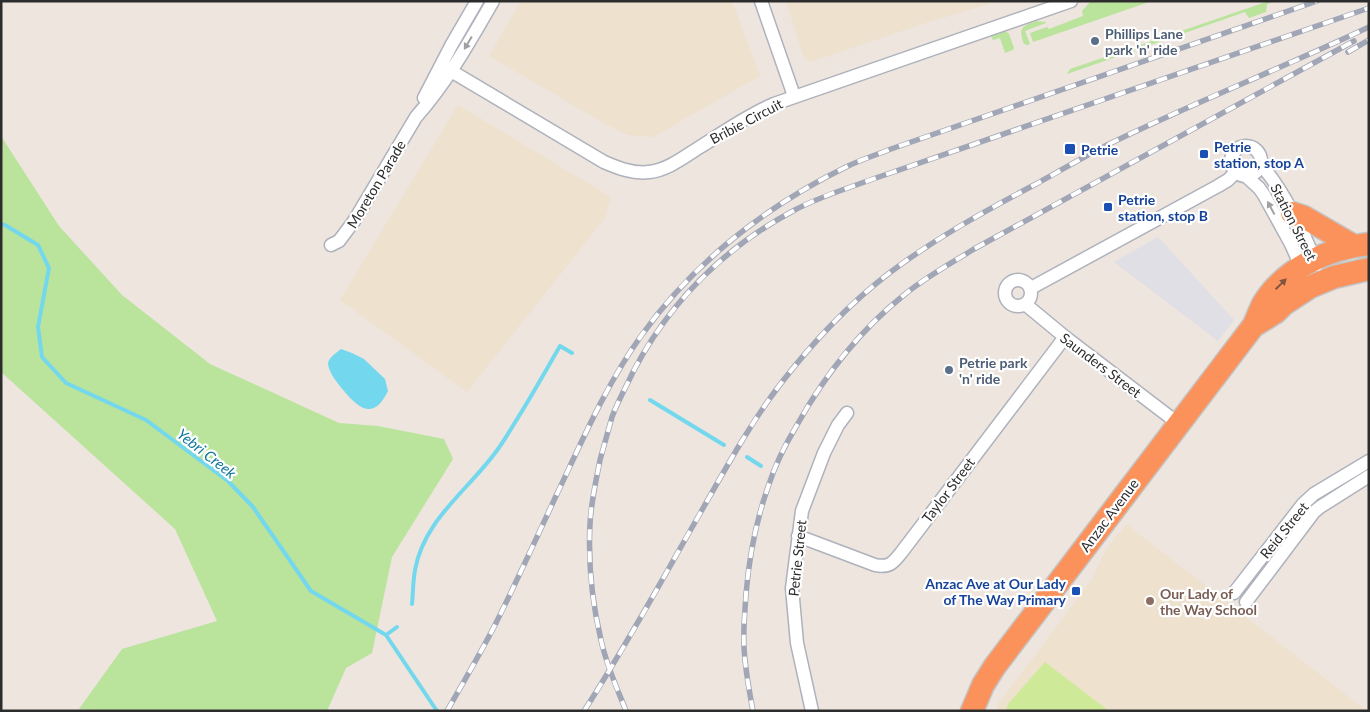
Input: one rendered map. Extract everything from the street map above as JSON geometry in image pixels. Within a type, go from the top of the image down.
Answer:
[{"type":"highway","points":[[1292,213],[1304,216],[1362,245]]},
{"type":"highway","name":"Anzac Avenue","points":[[972,711],[982,685],[995,666],[1254,325],[1276,312],[1338,249],[1362,245]]},
{"type":"highway","name":"Anzac Avenue","points":[[1312,274],[1345,274],[1369,269]]},
{"type":"street","name":"Moreton Parade","points":[[331,245],[339,241],[346,233],[416,117],[428,104],[477,1]]},
{"type":"street","name":"Moreton Parade","points":[[446,68],[493,1]]},
{"type":"street","points":[[762,1],[794,96]]},
{"type":"street","name":"Bribie Circuit","points":[[446,68],[604,162],[638,172],[659,170],[674,163],[758,112],[794,96],[1071,1]]},
{"type":"street","points":[[1031,288],[1228,180],[1240,174],[1255,174],[1261,165],[1261,157],[1256,149],[1247,145],[1234,150],[1231,154],[1230,164],[1240,174]]},
{"type":"street","name":"Station Street","points":[[1261,165],[1270,175],[1308,243],[1312,274]]},
{"type":"street","name":"Station Street","points":[[1240,174],[1259,188],[1291,244],[1312,274]]},
{"type":"street","points":[[1021,280],[1031,288],[1030,299],[1024,304],[1016,306],[1009,302],[1005,295],[1006,286],[1012,281],[1021,280]]},
{"type":"street","name":"Saunders Street","points":[[1024,304],[1064,337],[1179,424]]},
{"type":"street","name":"Taylor Street","points":[[798,536],[875,565],[889,565],[901,553],[1064,337]]},
{"type":"street","name":"Petrie Street","points":[[812,711],[797,643],[793,614],[792,588],[798,536],[802,511],[824,453],[838,425],[847,413]]},
{"type":"street","name":"Reid Street","points":[[1234,593],[1302,504],[1314,494],[1369,461]]},
{"type":"street","name":"Reid Street","points":[[1246,602],[1314,512],[1369,476]]},
{"type":"shaded area","points":[[521,1],[732,1],[760,76],[653,137],[628,135],[607,125],[489,56]]},
{"type":"shaded area","points":[[786,1],[999,1],[935,20],[810,62],[804,58]]},
{"type":"shaded area","points":[[458,105],[611,197],[605,218],[467,392],[340,300]]},
{"type":"shaded area","points":[[1158,237],[1234,320],[1218,341],[1114,262]]},
{"type":"shaded area","name":"Our Lady of the Way School","points":[[1126,524],[1367,711],[996,711],[999,702],[1092,579],[1105,551]]},
{"type":"green space","points":[[1092,1],[1152,1],[1033,42],[1030,33],[1047,27],[1049,29],[1083,16],[1082,11]]},
{"type":"green space","points":[[1269,1],[1276,1],[1267,4],[1266,12],[1249,18],[1245,12],[1067,74],[1070,69]]},
{"type":"green space","points":[[1036,21],[1046,23],[1025,31],[1030,44],[1024,44],[1021,34],[1022,28]]},
{"type":"green space","points":[[1006,31],[1014,48],[1005,53],[1000,38],[993,40],[991,36]]},
{"type":"green space","points":[[1,136],[59,226],[122,295],[210,364],[339,423],[378,426],[444,439],[453,459],[392,557],[372,653],[346,668],[327,711],[118,711],[79,709],[122,649],[217,621],[175,529],[1,372]]},
{"type":"green space","points":[[1045,662],[1109,711],[1006,711],[1008,704]]},
{"type":"water","points":[[341,349],[364,359],[385,379],[388,391],[378,406],[372,409],[362,407],[350,398],[334,378],[328,362]]},
{"type":"waterway","name":"Yebri Creek","points":[[1,224],[38,245],[49,268],[38,327],[42,357],[66,383],[146,420],[228,481],[253,507],[311,591],[386,635],[437,711]]},
{"type":"waterway","points":[[412,604],[415,570],[427,536],[448,507],[500,446],[560,346],[572,353]]},
{"type":"waterway","points":[[650,400],[724,445]]},
{"type":"waterway","points":[[747,457],[761,466]]},
{"type":"waterway","points":[[386,635],[397,627]]},
{"type":"railway","points":[[447,711],[495,625],[585,434],[628,355],[661,309],[684,284],[733,239],[760,218],[816,182],[857,162],[1317,1]]},
{"type":"railway","points":[[626,711],[603,649],[593,597],[590,568],[591,516],[600,460],[612,417],[619,400],[647,347],[681,300],[722,260],[768,226],[822,197],[1369,8]]},
{"type":"railway","points":[[584,711],[630,637],[750,428],[782,382],[806,353],[859,298],[905,261],[942,237],[1098,150],[1369,27]]},
{"type":"railway","points":[[1348,52],[1369,40]]},
{"type":"railway","points":[[753,711],[745,663],[744,627],[749,567],[760,513],[781,455],[808,407],[831,371],[872,323],[912,288],[974,249],[1354,41]]},
{"type":"place","name":"Phillips Lane park 'n' ride","points":[[1095,41]]},
{"type":"place","name":"Petrie","points":[[1070,149]]},
{"type":"place","name":"Petrie station, stop A","points":[[1204,154]]},
{"type":"place","name":"Petrie station, stop B","points":[[1108,207]]},
{"type":"place","name":"Petrie park 'n' ride","points":[[949,370]]},
{"type":"place","name":"Anzac Ave at Our Lady of The Way Primary","points":[[1076,591]]},
{"type":"place","name":"Our Lady of the Way School","points":[[1150,601]]}]
